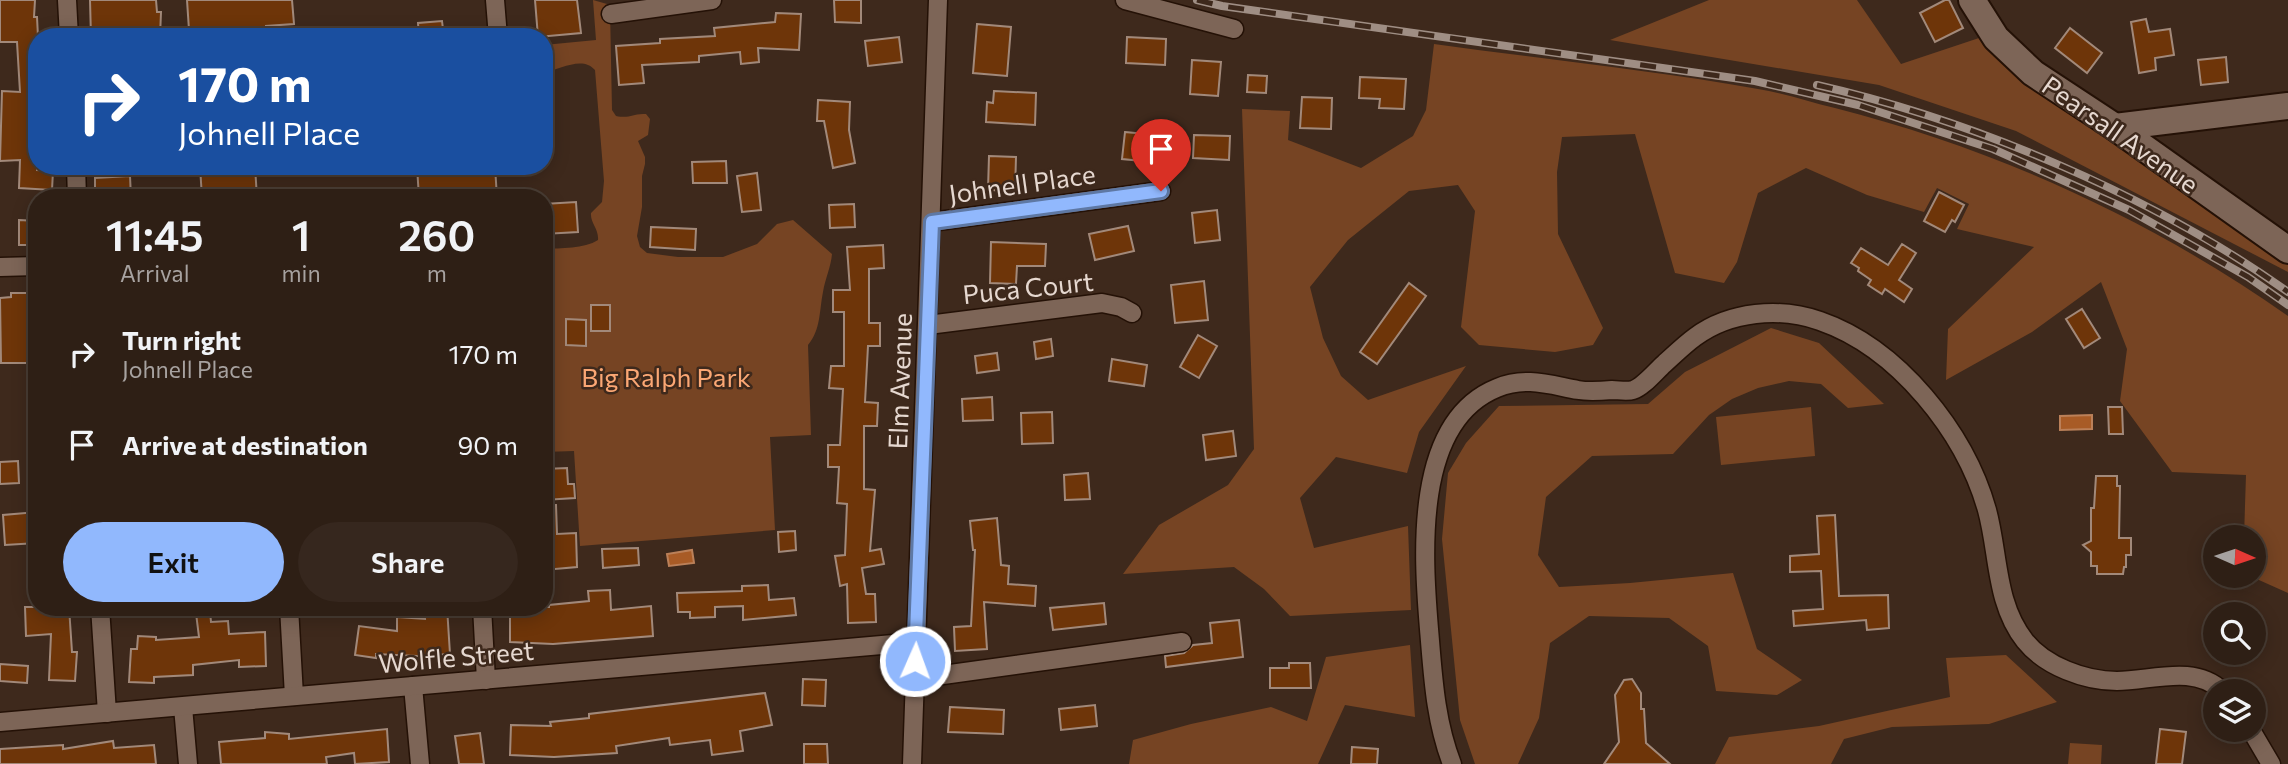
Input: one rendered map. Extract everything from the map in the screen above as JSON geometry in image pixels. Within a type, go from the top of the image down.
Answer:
[{"type":"street","points":[[67,0],[69,28]]},
{"type":"street","points":[[495,0],[497,28]]},
{"type":"street","points":[[611,14],[712,0]]},
{"type":"street","name":"Elm Avenue","points":[[912,764],[938,0]]},
{"type":"street","points":[[1125,0],[1234,29]]},
{"type":"street","name":"Pearsall Avenue","points":[[1972,0],[1993,35],[2033,73],[2115,127],[2288,250]]},
{"type":"street","points":[[2115,127],[2288,106]]},
{"type":"street","name":"Johnell Place","points":[[932,222],[1161,191]]},
{"type":"street","points":[[0,267],[28,266]]},
{"type":"street","name":"Puca Court","points":[[928,325],[1102,303],[1121,307],[1132,313]]},
{"type":"street","points":[[1452,764],[1435,705],[1425,546],[1427,499],[1436,463],[1457,420],[1467,407],[1494,388],[1520,380],[1582,391],[1634,390],[1696,336],[1734,318],[1762,313],[1793,314],[1821,321],[1854,337],[1894,366],[1924,394],[1957,440],[1975,477],[1987,511],[2008,614],[2034,651],[2059,667],[2097,680],[2119,681],[2177,675],[2203,680]]},
{"type":"street","points":[[101,616],[107,713]]},
{"type":"street","points":[[290,616],[294,696]]},
{"type":"street","points":[[482,616],[486,680]]},
{"type":"street","name":"Wolfle Street","points":[[0,722],[916,642]]},
{"type":"street","points":[[914,679],[1182,642]]},
{"type":"street","points":[[413,686],[420,764]]},
{"type":"street","points":[[183,707],[188,764]]},
{"type":"street","points":[[2258,742],[2271,764]]},
{"type":"green space","name":"Big Ralph Park","points":[[593,0],[607,4],[610,9],[612,110],[616,116],[646,114],[650,119],[648,135],[638,141],[645,157],[637,236],[640,247],[647,253],[678,257],[723,257],[757,244],[777,224],[793,220],[832,254],[817,326],[808,345],[811,435],[770,437],[775,530],[580,546],[574,451],[553,452],[553,249],[579,247],[598,240],[591,213],[602,202],[604,181],[595,70],[584,64],[553,70],[553,44],[596,40]]},
{"type":"green space","points":[[1709,0],[1857,0],[1901,64],[1994,33],[2288,250],[2288,272],[2016,131],[1879,85],[1610,40]]},
{"type":"green space","points":[[1434,44],[1637,70],[1758,89],[1895,125],[1955,144],[2071,191],[2182,249],[2288,316],[2288,593],[2266,583],[2266,525],[2244,525],[2246,475],[2172,472],[2120,401],[2127,349],[2101,282],[2032,332],[1946,380],[1948,329],[2034,247],[1957,229],[1969,204],[1937,188],[1924,212],[1867,195],[1806,168],[1758,193],[1737,262],[1724,283],[1675,273],[1635,134],[1562,137],[1557,172],[1558,234],[1603,328],[1593,345],[1555,352],[1479,345],[1461,327],[1475,211],[1458,185],[1409,191],[1348,240],[1310,287],[1323,338],[1341,376],[1368,400],[1466,366],[1419,432],[1407,473],[1336,457],[1300,498],[1314,548],[1408,526],[1411,610],[1290,616],[1264,589],[1234,567],[1123,574],[1159,525],[1228,485],[1254,449],[1242,109],[1290,111],[1288,140],[1361,168],[1413,136],[1426,110]]},
{"type":"green space","points":[[1771,328],[1819,343],[1884,404],[1848,408],[1821,384],[1789,381],[1758,388],[1732,399],[1709,415],[1673,454],[1592,456],[1546,497],[1538,555],[1559,587],[1733,573],[1757,649],[1802,680],[1777,695],[1716,691],[1708,646],[1669,618],[1589,616],[1550,643],[1539,718],[1518,764],[1475,764],[1460,720],[1442,539],[1448,473],[1466,443],[1499,406],[1648,404],[1685,372]]},
{"type":"green space","points":[[1811,407],[1815,456],[1721,465],[1716,417]]},
{"type":"green space","points":[[1410,645],[1415,717],[1345,705],[1318,764],[1129,764],[1133,740],[1191,724],[1271,707],[1307,721],[1326,657]]},
{"type":"green space","points":[[2006,655],[2057,702],[1989,724],[1892,727],[1844,739],[1831,764],[1715,764],[1729,737],[1819,726],[1950,697],[1946,658]]},
{"type":"green space","points":[[2070,743],[2102,745],[2101,764],[2068,764]]},
{"type":"shaded area","points":[[2092,415],[2092,429],[2060,430],[2060,416]]},
{"type":"shaded area","points":[[692,550],[694,563],[669,566],[667,554]]},
{"type":"building","points":[[0,0],[35,0],[34,17],[37,17],[38,28],[28,28],[28,175],[53,175],[52,189],[19,188],[20,160],[0,161],[2,91],[20,92],[17,42],[0,42]]},
{"type":"building","points":[[90,0],[156,0],[157,12],[161,12],[160,28],[91,28]]},
{"type":"building","points":[[187,0],[292,0],[294,24],[266,28],[189,28]]},
{"type":"building","points":[[535,0],[577,0],[581,33],[553,36],[553,28],[537,28]]},
{"type":"building","points":[[834,0],[861,0],[861,23],[835,22]]},
{"type":"building","points":[[1949,0],[1963,28],[1935,42],[1920,13]]},
{"type":"building","points":[[776,13],[801,14],[799,50],[758,48],[759,62],[741,64],[740,52],[699,56],[699,62],[642,65],[644,83],[619,85],[616,46],[660,43],[660,39],[715,36],[714,28],[775,22]]},
{"type":"building","points":[[2146,19],[2149,32],[2170,29],[2174,55],[2155,58],[2156,70],[2139,73],[2131,22]]},
{"type":"building","points":[[442,21],[443,28],[418,28],[418,23]]},
{"type":"building","points":[[977,24],[1011,27],[1007,76],[973,73]]},
{"type":"building","points":[[2070,28],[2102,53],[2087,73],[2055,48]]},
{"type":"building","points":[[899,37],[902,62],[868,66],[865,41]]},
{"type":"building","points":[[1127,37],[1166,39],[1165,65],[1126,63]]},
{"type":"building","points":[[2226,57],[2228,82],[2201,85],[2198,60]]},
{"type":"building","points":[[1192,60],[1221,62],[1218,96],[1190,94]]},
{"type":"building","points":[[1248,75],[1267,76],[1266,93],[1247,92]]},
{"type":"building","points":[[1360,77],[1406,79],[1404,109],[1379,108],[1380,99],[1359,98]]},
{"type":"building","points":[[994,91],[1036,93],[1035,125],[986,122],[987,102],[993,103]]},
{"type":"building","points":[[1302,97],[1332,98],[1331,129],[1300,128]]},
{"type":"building","points":[[818,100],[850,102],[849,130],[855,163],[833,168],[824,121],[817,121]]},
{"type":"building","points":[[1125,132],[1166,136],[1164,149],[1154,148],[1152,162],[1122,159]]},
{"type":"building","points":[[1194,135],[1230,136],[1229,160],[1193,158]]},
{"type":"building","points":[[989,156],[1016,157],[1015,191],[988,190]]},
{"type":"building","points":[[726,161],[727,183],[693,183],[692,162]]},
{"type":"building","points":[[757,173],[761,210],[742,212],[737,176]]},
{"type":"building","points":[[201,175],[256,175],[256,189],[201,189]]},
{"type":"building","points":[[418,175],[496,175],[496,189],[418,189]]},
{"type":"building","points":[[130,176],[131,189],[95,189],[95,178]]},
{"type":"building","points":[[1939,192],[1964,205],[1955,222],[1952,220],[1945,232],[1924,221]]},
{"type":"building","points":[[576,202],[578,232],[553,233],[553,203]]},
{"type":"building","points":[[854,204],[855,227],[830,228],[829,205]]},
{"type":"building","points":[[1217,210],[1220,240],[1195,243],[1192,213]]},
{"type":"building","points":[[19,220],[28,220],[28,245],[19,245]]},
{"type":"building","points":[[1128,226],[1134,251],[1095,260],[1089,234]]},
{"type":"building","points":[[651,227],[696,229],[695,250],[650,247]]},
{"type":"building","points":[[991,242],[1046,244],[1045,266],[1017,266],[1016,284],[990,283]]},
{"type":"building","points":[[1902,244],[1916,253],[1899,280],[1912,289],[1904,302],[1885,289],[1882,294],[1868,285],[1871,280],[1851,263],[1861,248],[1888,265]]},
{"type":"building","points":[[883,245],[884,268],[869,269],[869,323],[880,323],[880,346],[868,346],[865,402],[878,403],[877,426],[864,426],[864,489],[875,490],[870,551],[881,549],[884,564],[862,568],[866,594],[875,594],[876,622],[848,623],[847,584],[840,586],[835,556],[845,555],[847,504],[837,503],[839,467],[828,467],[828,445],[840,445],[843,389],[829,388],[831,366],[844,366],[844,312],[833,312],[833,290],[850,290],[847,247]]},
{"type":"building","points":[[1204,281],[1208,320],[1175,323],[1171,285]]},
{"type":"building","points":[[1409,283],[1426,296],[1377,364],[1360,352]]},
{"type":"building","points":[[11,293],[28,293],[28,363],[1,363],[0,298],[11,297]]},
{"type":"building","points":[[591,305],[610,305],[610,331],[591,331]]},
{"type":"building","points":[[2082,309],[2100,338],[2084,348],[2066,319]]},
{"type":"building","points":[[566,319],[586,320],[586,346],[566,345]]},
{"type":"building","points":[[1198,335],[1217,346],[1199,378],[1180,367]]},
{"type":"building","points":[[1051,339],[1053,356],[1036,359],[1034,342]]},
{"type":"building","points":[[997,353],[999,370],[977,373],[975,356]]},
{"type":"building","points":[[1112,359],[1147,365],[1144,386],[1109,381]]},
{"type":"building","points":[[992,397],[993,420],[963,421],[962,399]]},
{"type":"building","points":[[2108,407],[2122,407],[2123,434],[2109,434]]},
{"type":"building","points":[[1052,412],[1053,443],[1022,444],[1021,413]]},
{"type":"building","points":[[1233,431],[1236,456],[1206,460],[1203,435]]},
{"type":"building","points":[[18,461],[19,483],[0,484],[0,462]]},
{"type":"building","points":[[567,468],[568,484],[574,484],[575,498],[553,499],[553,469]]},
{"type":"building","points":[[1088,473],[1090,499],[1065,500],[1064,475]]},
{"type":"building","points":[[2096,476],[2117,476],[2117,486],[2120,486],[2119,538],[2131,538],[2131,555],[2126,555],[2123,574],[2097,574],[2097,566],[2091,566],[2091,552],[2083,545],[2091,541],[2091,508],[2094,508]]},
{"type":"building","points":[[553,505],[556,505],[557,534],[576,533],[577,567],[553,569]]},
{"type":"building","points":[[28,513],[28,544],[5,545],[3,515]]},
{"type":"building","points":[[1835,515],[1839,596],[1888,595],[1889,628],[1867,630],[1866,620],[1794,626],[1793,611],[1823,609],[1821,571],[1790,572],[1790,556],[1819,554],[1817,516]]},
{"type":"building","points":[[997,518],[1001,565],[1009,566],[1008,584],[1036,586],[1035,606],[984,602],[987,649],[955,651],[954,627],[971,626],[975,550],[970,521]]},
{"type":"building","points":[[795,531],[796,550],[779,552],[778,532]]},
{"type":"building","points":[[638,548],[639,565],[603,568],[602,549]]},
{"type":"building","points":[[768,585],[769,600],[794,598],[796,615],[743,620],[743,606],[715,607],[715,617],[690,618],[690,612],[678,612],[677,593],[742,591],[742,586]]},
{"type":"building","points":[[610,590],[611,610],[651,606],[653,636],[553,644],[510,642],[510,616],[553,616],[553,605],[589,601],[588,591]]},
{"type":"building","points":[[1104,603],[1106,624],[1053,630],[1050,608]]},
{"type":"building","points":[[25,607],[28,607],[28,616],[70,616],[72,652],[77,652],[75,681],[49,680],[51,634],[26,636]]},
{"type":"building","points":[[196,616],[210,616],[211,622],[228,621],[229,634],[265,632],[266,666],[239,667],[239,660],[193,665],[193,675],[154,677],[154,683],[129,682],[131,649],[137,649],[138,636],[156,637],[156,640],[199,637]]},
{"type":"building","points":[[425,616],[448,616],[450,654],[376,654],[376,658],[355,655],[359,626],[397,631],[397,617],[425,619]]},
{"type":"building","points":[[1239,620],[1243,657],[1166,667],[1165,656],[1184,653],[1193,645],[1212,643],[1210,623]]},
{"type":"building","points":[[1289,663],[1310,663],[1311,688],[1270,688],[1270,668],[1289,668]]},
{"type":"building","points":[[0,664],[28,666],[27,683],[0,681]]},
{"type":"building","points":[[803,679],[826,680],[825,706],[802,705]]},
{"type":"building","points":[[1632,679],[1641,693],[1646,743],[1670,764],[1604,764],[1619,742],[1615,695],[1624,680]]},
{"type":"building","points":[[765,693],[772,725],[740,731],[743,751],[712,755],[710,740],[670,745],[669,738],[616,746],[617,753],[554,757],[510,755],[511,725],[551,726],[550,722],[589,718],[589,714]]},
{"type":"building","points":[[1095,705],[1097,726],[1061,730],[1059,709]]},
{"type":"building","points":[[950,707],[1004,710],[1003,734],[948,732]]},
{"type":"building","points":[[387,729],[389,762],[355,764],[354,753],[326,757],[327,764],[221,764],[219,742],[265,738],[265,732],[289,734],[289,739]]},
{"type":"building","points":[[2160,729],[2186,732],[2182,764],[2156,764]]},
{"type":"building","points":[[480,733],[484,764],[459,764],[455,736]]},
{"type":"building","points":[[113,741],[114,748],[154,745],[156,764],[0,764],[0,749],[63,745],[63,749]]},
{"type":"building","points":[[804,744],[827,744],[828,764],[804,764]]},
{"type":"building","points":[[1352,747],[1378,749],[1377,764],[1351,764]]},
{"type":"railway","points":[[1197,0],[1222,6],[1755,81],[1858,105],[1993,149],[2129,210],[2248,277],[2288,305]]},
{"type":"railway","points":[[1817,85],[1939,119],[2062,166],[2181,225],[2288,292]]},
{"type":"route","points":[[915,661],[932,222],[1161,191]]}]
